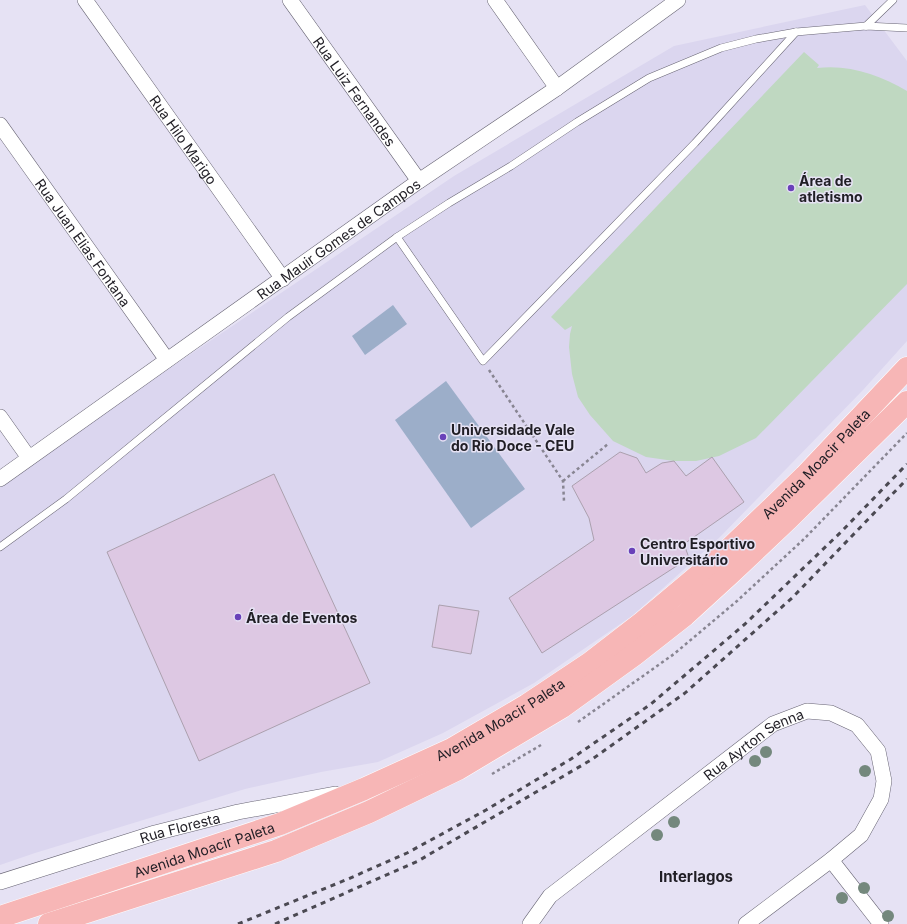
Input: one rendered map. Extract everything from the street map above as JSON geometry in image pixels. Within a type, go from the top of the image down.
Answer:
[{"type":"main road","name":"Avenida Moacir Paleta","points":[[0,917],[280,824],[364,789],[452,749],[527,705],[590,663],[643,622],[724,554],[805,476],[907,368]]},
{"type":"main road","name":"Avenida Moacir Paleta","points":[[49,924],[276,851],[369,812],[458,769],[562,707],[634,655],[685,615],[731,573],[907,402]]},
{"type":"street","name":"Rua Hilo Marigo","points":[[85,0],[283,279]]},
{"type":"street","name":"Rua Luiz Fernandes","points":[[290,0],[420,182]]},
{"type":"street","points":[[495,0],[557,88]]},
{"type":"street","name":"Rua Mauir Gomes de Campos","points":[[0,479],[420,182],[557,88],[678,0]]},
{"type":"street","name":"Rua Juan Elias Fontana","points":[[0,125],[167,360]]},
{"type":"street","points":[[0,417],[29,458]]},
{"type":"street","name":"Rua Ayrton Senna","points":[[530,924],[550,896],[773,724],[807,711],[831,713],[857,725],[878,751],[884,781],[881,799],[861,835],[831,860],[746,924]]},
{"type":"street","name":"Rua Floresta","points":[[0,882],[154,833],[238,812],[364,789]]},
{"type":"street","points":[[831,860],[881,924]]},
{"type":"lane","points":[[866,26],[893,0]]},
{"type":"lane","points":[[0,547],[66,498],[288,317],[397,237],[649,78],[721,48],[756,39],[796,32],[816,32],[866,26],[907,28]]},
{"type":"lane","points":[[397,237],[483,361],[695,143],[796,32]]},
{"type":"path","points":[[483,361],[563,481],[564,501]]},
{"type":"path","points":[[563,481],[608,444]]},
{"type":"shaded area","name":"Universidade Vale do Rio Doce - CEU","points":[[865,5],[907,61],[907,341],[863,390],[720,537],[632,616],[534,683],[443,733],[378,762],[321,772],[245,789],[0,865],[0,483],[454,176],[674,46]]},
{"type":"green space","name":"Área de atletismo","points":[[804,52],[819,65],[817,68],[841,68],[864,72],[886,80],[907,91],[907,284],[756,438],[719,456],[696,461],[674,461],[646,457],[613,441],[590,415],[578,397],[572,374],[569,347],[572,326],[565,330],[551,317]]},
{"type":"water","points":[[393,305],[407,324],[365,355],[352,336]]},
{"type":"water","points":[[446,381],[525,489],[471,528],[395,420]]},
{"type":"building","name":"Centro Esportivo Universitário","points":[[620,452],[637,458],[646,473],[662,463],[674,461],[686,476],[712,457],[744,502],[684,544],[689,558],[542,653],[509,598],[594,540],[589,518],[572,486]]},
{"type":"building","name":"Área de Eventos","points":[[274,474],[370,683],[199,761],[107,552]]},
{"type":"building","points":[[439,605],[479,611],[471,654],[432,647]]},
{"type":"railway","points":[[238,924],[407,853],[486,810],[571,759],[651,704],[745,624],[841,532],[907,464]]},
{"type":"railway","points":[[275,924],[418,861],[591,760],[685,693],[792,598],[907,479]]},
{"type":"place","name":"Área de atletismo","points":[[791,188]]},
{"type":"place","name":"Universidade Vale do Rio Doce - CEU","points":[[443,437]]},
{"type":"place","name":"Centro Esportivo Universitário","points":[[632,551]]},
{"type":"place","name":"Área de Eventos","points":[[238,617]]},
{"type":"district","name":"Interlagos","points":[[696,876]]}]
